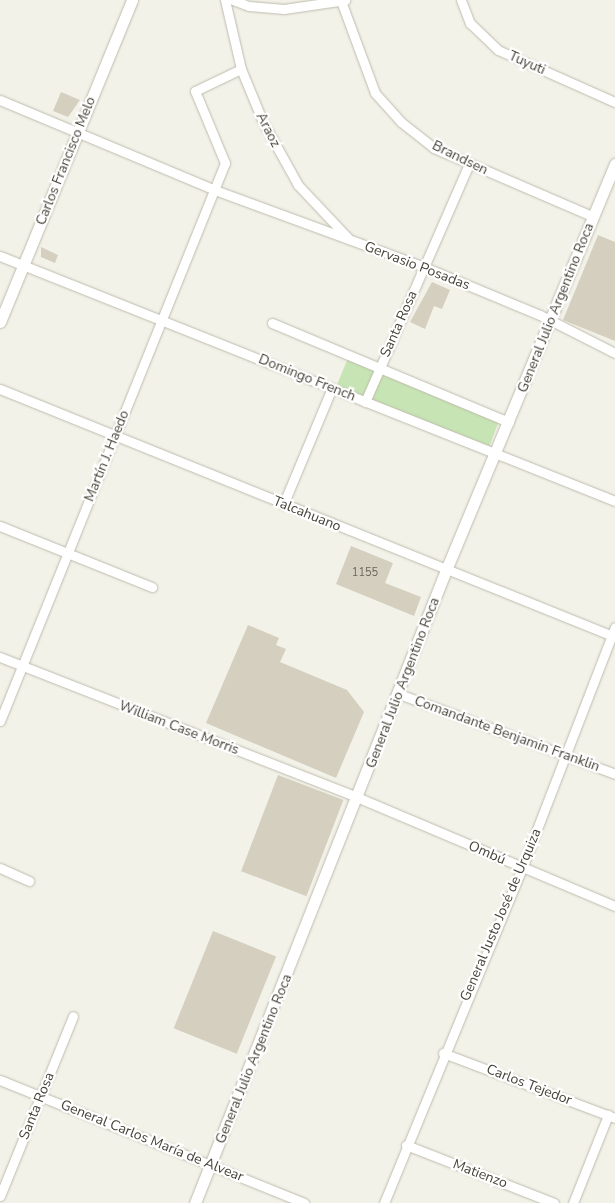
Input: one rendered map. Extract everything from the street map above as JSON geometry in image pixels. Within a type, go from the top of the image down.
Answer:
[{"type":"street","name":"Araoz","points":[[225,0],[241,69],[263,122],[298,185],[350,240]]},
{"type":"street","points":[[233,0],[248,6],[284,10],[344,1]]},
{"type":"street","name":"Tuyuti","points":[[461,0],[470,23],[498,50],[615,102]]},
{"type":"street","name":"Carlos Francisco Melo","points":[[0,322],[129,1]]},
{"type":"street","name":"Brandsen","points":[[344,1],[375,93],[401,122],[434,148],[594,217]]},
{"type":"street","points":[[215,190],[225,163],[195,91],[241,69]]},
{"type":"street","name":"Gervasio Posadas","points":[[0,100],[215,190],[424,267],[551,322],[615,353]]},
{"type":"street","name":"Santa Rosa","points":[[365,402],[468,164]]},
{"type":"street","name":"General Julio Argentino Roca","points":[[195,1203],[359,798],[446,570],[551,322],[615,164]]},
{"type":"street","name":"Martín J. Haedo","points":[[0,721],[215,190]]},
{"type":"street","name":"Domingo French","points":[[0,256],[332,388],[494,456],[615,501]]},
{"type":"street","points":[[272,323],[509,422]]},
{"type":"street","points":[[283,505],[332,388]]},
{"type":"street","name":"Talcahuano","points":[[0,389],[114,437],[613,637]]},
{"type":"street","points":[[0,526],[152,587]]},
{"type":"street","name":"General Justo José de Urquiza","points":[[384,1203],[443,1053],[522,868],[565,753],[613,637],[615,627]]},
{"type":"street","name":"William Case Morris","points":[[0,657],[359,798]]},
{"type":"street","name":"Comandante Benjamin Franklin","points":[[399,694],[565,753],[615,774]]},
{"type":"street","name":"Ombú","points":[[359,798],[615,906]]},
{"type":"street","points":[[0,868],[29,881]]},
{"type":"street","name":"Santa Rosa","points":[[0,1196],[73,1016]]},
{"type":"street","name":"Carlos Tejedor","points":[[443,1053],[612,1117]]},
{"type":"street","name":"General Carlos María de Alvear","points":[[0,1080],[304,1203]]},
{"type":"street","points":[[573,1203],[612,1117]]},
{"type":"street","name":"Matienzo","points":[[406,1145],[554,1203]]},
{"type":"green space","points":[[348,358],[375,371],[365,396],[336,387]]},
{"type":"green space","points":[[380,374],[499,420],[489,446],[370,400]]},
{"type":"building","points":[[61,92],[80,100],[68,117],[53,111]]},
{"type":"building","points":[[598,235],[615,242],[615,341],[563,320]]},
{"type":"building","points":[[41,247],[58,255],[55,263],[41,257]]},
{"type":"building","points":[[432,282],[450,290],[442,309],[434,306],[425,329],[410,322]]},
{"type":"building","points":[[351,546],[393,563],[385,583],[421,597],[414,616],[336,584]]},
{"type":"building","points":[[248,625],[279,638],[276,645],[286,649],[280,662],[347,690],[364,712],[336,778],[206,723]]},
{"type":"building","points":[[278,775],[343,800],[306,896],[241,871]]},
{"type":"building","points":[[213,931],[276,956],[237,1054],[174,1028]]}]
